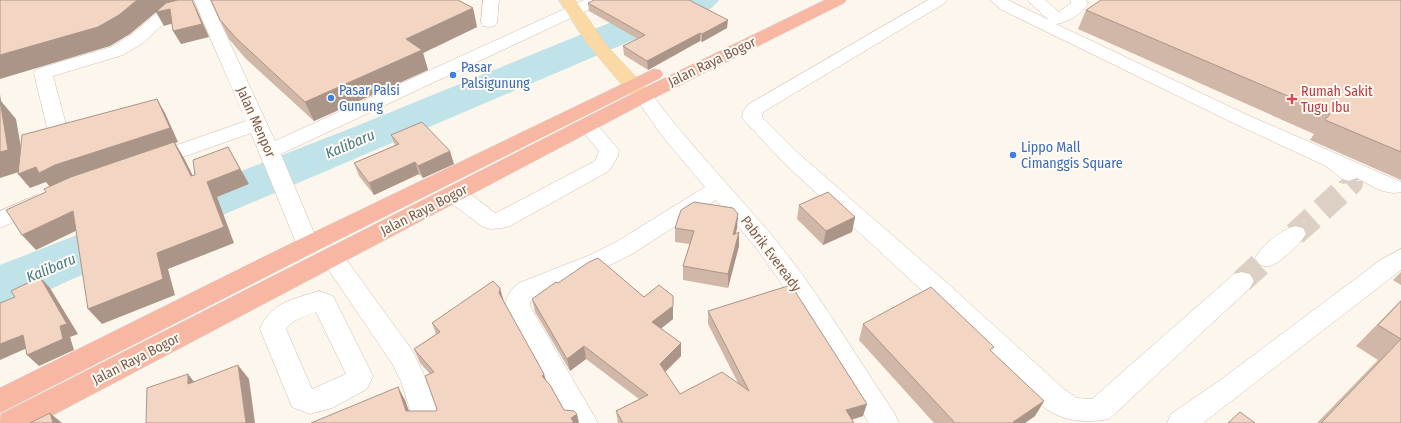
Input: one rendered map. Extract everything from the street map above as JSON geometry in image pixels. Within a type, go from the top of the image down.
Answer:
[{"type":"highway","name":"Jalan Raya Bogor","points":[[11,423],[586,126],[638,90],[809,0]]},
{"type":"highway","name":"Jalan Raya Bogor","points":[[0,401],[308,245],[638,90],[838,0]]},
{"type":"main road","points":[[570,6],[611,61],[638,90]]},
{"type":"street","points":[[490,22],[491,0]]},
{"type":"street","points":[[272,157],[570,6],[597,0]]},
{"type":"street","points":[[939,0],[756,108],[753,111],[752,118],[791,158],[937,289],[1055,399],[1066,407],[1077,411],[1089,412],[1099,410],[1242,281]]},
{"type":"street","points":[[998,0],[1008,7],[1236,117],[1333,161],[1349,174]]},
{"type":"street","points":[[1035,0],[1057,19],[1076,32],[1242,108],[1264,125],[1278,133],[1394,187]]},
{"type":"street","points":[[1057,19],[1066,15],[1080,4],[1078,0]]},
{"type":"street","points":[[58,132],[43,73],[117,51],[137,39],[167,12],[203,1]]},
{"type":"street","name":"Jalan Menpor","points":[[203,1],[286,189],[308,245]]},
{"type":"street","name":"Pabrik Eveready","points":[[638,90],[670,133],[765,243],[795,283],[885,423]]},
{"type":"street","points":[[131,168],[257,124]]},
{"type":"street","points":[[454,194],[491,220],[502,220],[602,166],[608,156],[609,150],[586,126]]},
{"type":"street","points":[[584,423],[517,307],[519,297],[528,290],[598,261],[624,248],[719,188]]},
{"type":"street","points":[[0,220],[56,195]]},
{"type":"street","points":[[1268,258],[1295,234]]},
{"type":"street","points":[[332,258],[403,358],[414,381],[428,423]]},
{"type":"street","points":[[1181,423],[1229,389],[1390,264],[1401,258]]},
{"type":"street","points":[[288,280],[302,306]]},
{"type":"building","points":[[0,0],[137,0],[119,15],[98,27],[0,55]]},
{"type":"building","points":[[178,0],[192,0],[202,24],[173,31],[170,9],[156,12],[166,3]]},
{"type":"building","points":[[211,0],[458,0],[473,8],[406,39],[422,50],[305,102],[237,39],[220,20]]},
{"type":"building","points":[[594,0],[689,0],[728,20],[647,61],[623,46],[645,35],[588,3]]},
{"type":"building","points":[[1101,0],[1401,0],[1401,152],[1325,120],[1330,114],[1086,10]]},
{"type":"building","points":[[157,99],[170,128],[55,165],[39,173],[36,167],[18,174],[22,135]]},
{"type":"building","points":[[0,100],[8,150],[0,152]]},
{"type":"building","points":[[422,122],[450,151],[418,166],[415,162],[369,183],[354,163],[399,144],[391,135]]},
{"type":"building","points":[[174,142],[191,176],[195,175],[193,160],[228,147],[240,169],[207,182],[224,227],[157,253],[163,279],[88,309],[73,211],[22,235],[6,210],[46,192],[44,189],[71,177]]},
{"type":"building","points":[[828,192],[855,217],[826,231],[799,205]]},
{"type":"building","points":[[694,202],[733,208],[738,214],[733,235],[739,232],[728,274],[683,266],[694,231],[675,228],[681,210]]},
{"type":"building","points":[[598,258],[644,297],[659,285],[673,296],[673,306],[652,322],[681,343],[660,364],[680,394],[722,372],[749,391],[708,311],[791,285],[867,404],[846,410],[854,423],[623,423],[616,411],[648,395],[584,346],[567,359],[532,299],[556,282],[558,283],[589,262]]},
{"type":"building","points":[[40,277],[67,324],[60,326],[63,339],[27,355],[23,335],[0,344],[0,303],[15,297],[11,291]]},
{"type":"building","points":[[493,281],[500,288],[499,293],[544,374],[542,376],[550,385],[564,410],[574,411],[577,414],[571,418],[574,423],[311,423],[398,387],[406,411],[436,411],[437,409],[425,376],[434,372],[414,349],[440,332],[432,323]]},
{"type":"building","points":[[931,287],[994,347],[990,350],[1044,401],[1013,422],[1014,423],[955,423],[863,324]]},
{"type":"building","points":[[1401,301],[1401,339],[1378,325]]},
{"type":"building","points":[[1401,339],[1401,423],[1321,423]]},
{"type":"building","points":[[238,365],[246,423],[146,423],[147,388],[188,374],[188,384]]},
{"type":"building","points":[[1240,412],[1255,423],[1228,423]]},
{"type":"building","points":[[50,413],[53,423],[30,423]]},
{"type":"waterway","name":"Kalibaru","points":[[0,289],[49,267],[370,137],[632,27],[669,16],[701,0]]},
{"type":"tunnel","points":[[1349,174],[1351,182]]},
{"type":"tunnel","points":[[1295,234],[1351,182]]},
{"type":"tunnel","points":[[1242,281],[1267,258]]},
{"type":"place","name":"Pasar Palsigunung","points":[[453,75]]},
{"type":"place","name":"Pasar Palsi Gunung","points":[[331,98]]},
{"type":"place","name":"Rumah Sakit Tugu Ibu","points":[[1292,99]]},
{"type":"place","name":"Lippo Mall Cimanggis Square","points":[[1013,155]]}]
